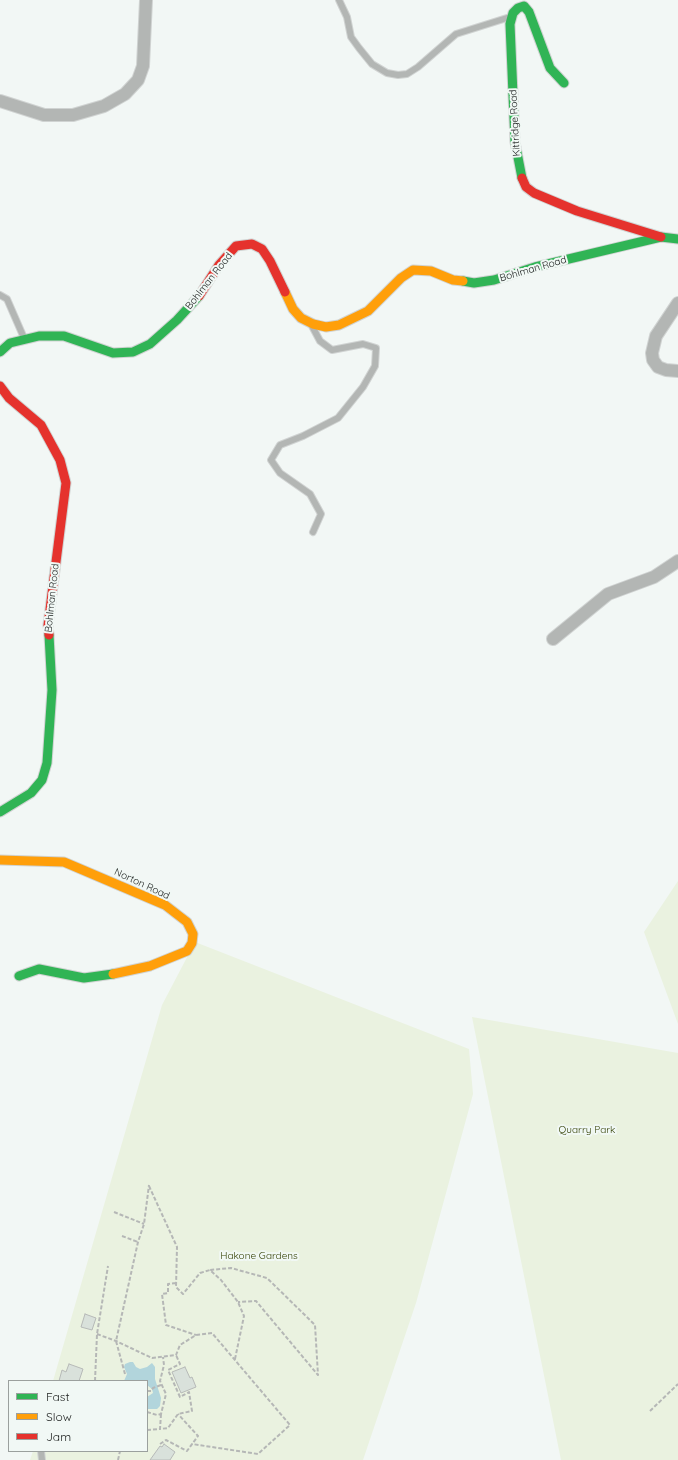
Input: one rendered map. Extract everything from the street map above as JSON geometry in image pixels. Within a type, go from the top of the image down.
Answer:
[{"type":"street","points":[[0,101],[44,115],[73,115],[104,106],[125,94],[138,80],[143,66],[146,0]]},
{"type":"street","points":[[512,16],[518,8],[524,6],[529,12],[550,68],[564,83]]},
{"type":"street","name":"Kittridge Road","points":[[512,16],[510,24],[516,150],[522,179],[526,187],[534,193],[577,211],[661,237]]},
{"type":"street","name":"Bohlman Road","points":[[0,352],[10,343],[39,336],[64,336],[113,353],[133,352],[150,344],[177,320],[196,300],[219,265],[236,246],[252,244],[262,250],[270,260],[293,309],[301,318],[310,323],[326,327],[339,325],[368,311],[402,278],[413,270],[431,271],[452,280],[474,283],[494,280],[535,267],[661,237],[678,239]]},
{"type":"street","points":[[678,303],[656,336],[652,354],[653,360],[658,367],[666,370],[678,371]]},
{"type":"street","name":"Bohlman Road","points":[[0,386],[9,398],[41,425],[60,460],[66,483],[48,625],[52,690],[47,764],[42,780],[31,793],[0,812]]},
{"type":"street","points":[[552,639],[608,594],[654,577],[678,561]]},
{"type":"street","name":"Norton Road","points":[[0,860],[64,862],[127,888],[165,906],[187,922],[193,934],[192,943],[187,951],[143,968],[84,978],[39,969],[19,976]]},
{"type":"lane","points":[[339,0],[347,17],[351,37],[359,48],[372,64],[387,73],[398,75],[407,74],[418,67],[456,34],[512,16]]},
{"type":"lane","points":[[0,295],[7,299],[25,340]]},
{"type":"lane","points":[[310,323],[320,341],[332,350],[363,344],[376,348],[375,366],[363,387],[338,418],[303,436],[280,445],[271,460],[280,473],[310,494],[321,514],[313,532]]},
{"type":"path","points":[[125,1374],[116,1341],[138,1242],[144,1224],[149,1185],[177,1247],[176,1287],[183,1294],[200,1273],[210,1270],[231,1268],[267,1278],[315,1325],[318,1375],[256,1301],[238,1302]]},
{"type":"path","points":[[114,1212],[144,1224]]},
{"type":"path","points":[[122,1236],[138,1242]]},
{"type":"path","points":[[95,1380],[97,1334],[108,1266]]},
{"type":"path","points":[[210,1270],[221,1280],[238,1302],[244,1316],[235,1359]]},
{"type":"path","points":[[176,1283],[168,1284],[168,1293],[162,1294],[166,1326],[196,1335],[212,1333],[290,1425],[258,1454],[192,1444]]},
{"type":"path","points":[[97,1334],[152,1358],[176,1355]]},
{"type":"path","points":[[148,1430],[168,1428],[178,1414],[192,1411],[189,1392],[180,1396],[168,1370],[180,1364],[176,1355],[180,1345],[196,1335]]},
{"type":"path","points":[[160,1429],[166,1394],[161,1385],[161,1377],[164,1366],[162,1357]]},
{"type":"path","points":[[650,1411],[678,1384]]},
{"type":"path","points":[[148,1391],[161,1385]]},
{"type":"path","points":[[148,1412],[162,1414]]},
{"type":"path","points":[[160,1444],[166,1440],[187,1451],[198,1436],[178,1414]]},
{"type":"green space","points":[[678,881],[678,1024],[644,932]]},
{"type":"green space","name":"Hakone Gardens","points":[[195,942],[469,1049],[473,1094],[416,1303],[363,1460],[30,1460],[33,1452],[148,1452],[148,1380],[53,1380],[162,1005]]},
{"type":"green space","name":"Quarry Park","points":[[472,1017],[678,1053],[678,1460],[561,1460]]},
{"type":"water","points":[[133,1362],[136,1367],[140,1369],[147,1367],[152,1363],[155,1367],[155,1379],[161,1398],[160,1406],[157,1409],[148,1409],[148,1396],[153,1393],[152,1389],[148,1386],[148,1380],[124,1380],[127,1374],[124,1367],[125,1364]]},
{"type":"building","points":[[85,1314],[96,1318],[92,1330],[81,1327]]},
{"type":"building","points":[[69,1364],[83,1369],[79,1380],[59,1380],[62,1370],[66,1372]]},
{"type":"building","points":[[185,1367],[190,1378],[192,1377],[196,1387],[181,1393],[172,1372]]},
{"type":"building","points":[[164,1444],[175,1452],[170,1460],[150,1460],[160,1446],[162,1447]]},
{"type":"traffic: fast","points":[[522,178],[515,142],[510,24],[513,13],[518,8],[524,6],[529,12],[550,68],[564,83]]},
{"type":"traffic: fast","points":[[463,281],[474,283],[494,280],[535,267],[661,237],[678,239]]},
{"type":"traffic: fast","points":[[0,352],[10,343],[39,336],[64,336],[113,353],[133,352],[150,344],[177,320],[199,296]]},
{"type":"traffic: fast","points":[[0,812],[31,793],[42,780],[47,763],[52,690],[49,635]]},
{"type":"traffic: fast","points":[[19,976],[39,969],[84,978],[113,974]]},
{"type":"traffic: slow","points":[[285,292],[293,309],[301,318],[313,324],[326,327],[339,325],[368,311],[401,278],[413,270],[431,271],[453,280],[463,281]]},
{"type":"traffic: slow","points":[[0,860],[64,862],[165,905],[187,922],[193,934],[192,943],[187,951],[150,966],[113,974]]},
{"type":"traffic: jam","points":[[522,178],[526,187],[534,193],[577,211],[661,237]]},
{"type":"traffic: jam","points":[[199,296],[219,265],[236,246],[252,244],[262,249],[270,261],[285,292]]},
{"type":"traffic: jam","points":[[0,386],[9,398],[41,425],[60,460],[66,483],[48,625],[49,635]]}]
